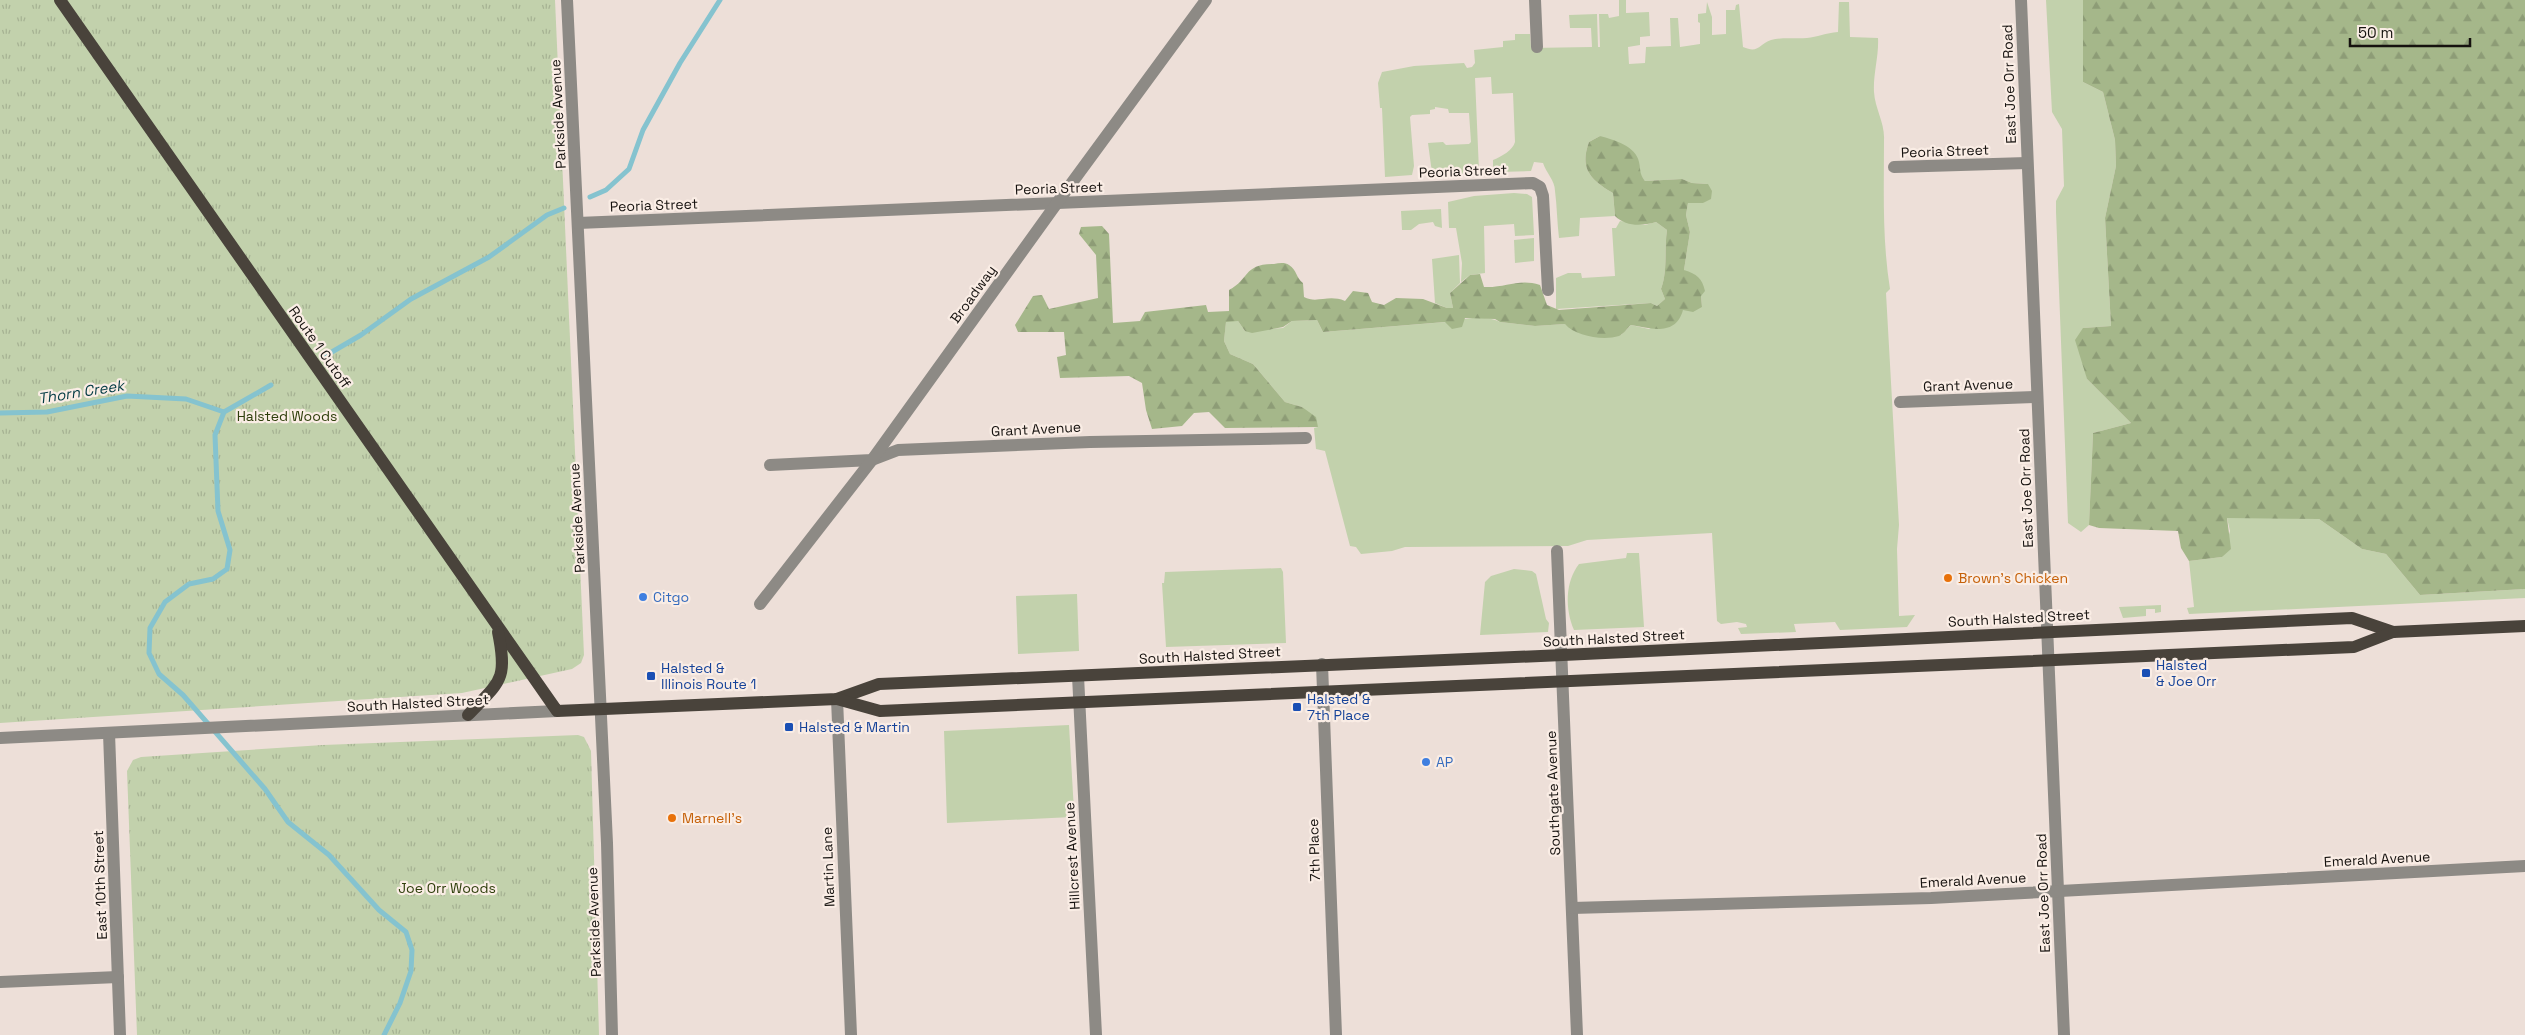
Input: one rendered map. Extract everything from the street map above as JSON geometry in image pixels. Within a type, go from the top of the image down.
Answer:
[{"type":"main road","name":"Route 1 Cutoff","points":[[60,0],[556,711]]},
{"type":"main road","name":"South Halsted Street","points":[[556,711],[837,699],[879,684],[1563,655],[2352,618],[2393,632]]},
{"type":"main road","name":"South Halsted Street","points":[[837,699],[880,711],[2049,662],[2354,647],[2393,632],[2525,626]]},
{"type":"main road","points":[[468,716],[501,679],[504,660],[497,627]]},
{"type":"street","name":"Parkside Avenue","points":[[567,0],[601,709],[612,1035]]},
{"type":"street","name":"Broadway","points":[[760,604],[872,460],[1206,0]]},
{"type":"street","points":[[1535,0],[1537,47]]},
{"type":"street","name":"East Joe Orr Road","points":[[2020,0],[2064,1035]]},
{"type":"street","name":"Peoria Street","points":[[1894,167],[2027,163]]},
{"type":"street","name":"Peoria Street","points":[[578,223],[1533,183],[1540,187],[1543,196],[1548,290]]},
{"type":"street","name":"Grant Avenue","points":[[1900,402],[2037,397]]},
{"type":"street","name":"Grant Avenue","points":[[770,466],[872,460],[898,450],[1090,442],[1306,438]]},
{"type":"street","name":"Southgate Avenue","points":[[1557,551],[1563,655],[1577,1035]]},
{"type":"street","name":"7th Place","points":[[1322,664],[1336,1035]]},
{"type":"street","name":"Hillcrest Avenue","points":[[1078,676],[1096,1035]]},
{"type":"street","name":"Martin Lane","points":[[837,699],[851,1035]]},
{"type":"street","name":"South Halsted Street","points":[[0,738],[556,711]]},
{"type":"street","name":"East 10th Street","points":[[110,733],[120,1035]]},
{"type":"street","name":"Emerald Avenue","points":[[1572,908],[1921,898],[2525,866]]},
{"type":"street","points":[[0,982],[118,977]]},
{"type":"green space","name":"Halsted Woods","points":[[0,0],[555,0],[584,655],[581,663],[572,669],[462,693],[0,723]]},
{"type":"green space","points":[[1619,0],[1626,0],[1626,13],[1649,12],[1650,36],[1640,37],[1640,45],[1628,47],[1629,64],[1645,63],[1646,47],[1671,46],[1670,18],[1678,18],[1680,47],[1700,44],[1698,14],[1706,13],[1707,2],[1712,17],[1712,35],[1726,34],[1726,10],[1735,10],[1736,5],[1739,4],[1743,47],[1748,49],[1756,49],[1775,39],[1807,38],[1838,32],[1839,2],[1849,2],[1850,37],[1878,38],[1874,92],[1884,134],[1885,233],[1890,289],[1886,293],[1899,525],[1897,549],[1899,616],[1915,615],[1907,627],[1840,630],[1835,622],[1794,624],[1796,632],[1741,634],[1738,628],[1747,627],[1746,624],[1737,622],[1721,624],[1717,621],[1712,533],[1587,540],[1568,546],[1405,547],[1392,551],[1361,554],[1356,547],[1350,546],[1325,451],[1316,449],[1314,428],[1318,427],[1302,407],[1285,402],[1253,364],[1230,354],[1224,341],[1226,321],[1238,321],[1245,331],[1283,328],[1292,321],[1317,320],[1323,332],[1487,318],[1500,322],[1535,326],[1565,324],[1621,335],[1631,325],[1649,329],[1683,310],[1702,307],[1701,296],[1684,270],[1690,232],[1686,215],[1688,203],[1703,203],[1708,184],[1692,183],[1682,179],[1645,181],[1600,136],[1589,142],[1586,151],[1586,167],[1593,178],[1613,193],[1615,216],[1580,218],[1579,236],[1559,238],[1555,187],[1543,163],[1534,162],[1531,171],[1498,172],[1493,168],[1493,160],[1503,155],[1515,142],[1513,93],[1492,94],[1491,77],[1475,78],[1479,171],[1468,174],[1432,173],[1428,143],[1443,142],[1446,145],[1469,144],[1471,142],[1469,113],[1449,113],[1448,109],[1435,107],[1435,109],[1430,110],[1430,114],[1412,115],[1410,117],[1414,166],[1412,175],[1385,177],[1382,108],[1380,108],[1378,83],[1382,72],[1414,66],[1464,63],[1467,68],[1472,67],[1475,63],[1474,50],[1503,47],[1503,41],[1515,40],[1515,34],[1530,34],[1531,48],[1592,47],[1591,28],[1570,28],[1569,15],[1597,14],[1598,47],[1600,47],[1599,14],[1608,14],[1609,18],[1619,16]]},
{"type":"green space","points":[[2046,0],[2083,0],[2083,82],[2103,92],[2115,140],[2116,166],[2105,218],[2111,326],[2083,328],[2087,379],[2131,423],[2093,433],[2089,525],[2081,532],[2068,523],[2056,212],[2056,201],[2064,186],[2062,129],[2052,112]]},
{"type":"green space","points":[[2083,0],[2525,0],[2525,589],[2420,595],[2386,554],[2362,549],[2319,519],[2227,518],[2231,549],[2222,557],[2189,561],[2181,548],[2178,531],[2099,528],[2089,525],[2093,433],[2131,423],[2087,379],[2075,340],[2083,328],[2111,326],[2105,218],[2116,166],[2115,140],[2103,92],[2083,82]]},
{"type":"green space","points":[[1600,136],[1624,144],[1634,152],[1645,181],[1682,179],[1692,183],[1708,184],[1712,191],[1711,199],[1703,203],[1688,203],[1686,215],[1690,232],[1684,270],[1696,275],[1702,283],[1705,291],[1701,296],[1702,307],[1693,312],[1683,310],[1680,318],[1669,327],[1655,329],[1631,325],[1619,336],[1598,338],[1575,332],[1565,324],[1535,326],[1500,322],[1495,319],[1465,318],[1462,327],[1452,329],[1445,322],[1323,332],[1317,320],[1292,321],[1283,327],[1252,333],[1245,331],[1238,321],[1226,322],[1224,341],[1230,354],[1253,364],[1285,402],[1302,407],[1316,417],[1318,427],[1225,428],[1209,412],[1194,413],[1182,426],[1152,429],[1146,410],[1142,383],[1129,376],[1060,378],[1057,357],[1066,355],[1064,332],[1018,332],[1015,325],[1033,296],[1042,295],[1049,309],[1098,298],[1096,255],[1079,234],[1081,227],[1102,226],[1109,234],[1113,323],[1140,321],[1145,312],[1206,305],[1208,312],[1229,311],[1229,290],[1236,286],[1252,269],[1264,265],[1282,263],[1292,267],[1303,283],[1304,297],[1314,300],[1333,298],[1345,301],[1353,291],[1368,293],[1372,302],[1384,305],[1396,298],[1423,299],[1447,308],[1453,308],[1450,293],[1470,275],[1480,274],[1484,287],[1525,282],[1540,285],[1547,305],[1559,310],[1651,303],[1657,306],[1665,299],[1661,289],[1665,267],[1667,230],[1656,222],[1634,225],[1619,220],[1615,216],[1613,193],[1593,178],[1586,167],[1586,151],[1589,142]]},
{"type":"green space","points":[[1527,194],[1532,197],[1534,235],[1515,236],[1514,224],[1484,226],[1485,273],[1470,275],[1461,282],[1462,263],[1456,228],[1449,228],[1448,202],[1474,196]]},
{"type":"green space","points":[[1441,209],[1442,228],[1435,226],[1433,222],[1419,224],[1411,230],[1402,230],[1401,211]]},
{"type":"green space","points":[[1620,221],[1645,225],[1656,222],[1667,230],[1665,267],[1661,289],[1665,299],[1657,306],[1651,303],[1556,309],[1556,278],[1568,273],[1581,273],[1582,278],[1615,276],[1612,228],[1616,228]]},
{"type":"green space","points":[[1534,238],[1534,261],[1515,263],[1514,240]]},
{"type":"green space","points":[[1459,255],[1460,283],[1450,293],[1453,308],[1447,308],[1435,303],[1432,259]]},
{"type":"green space","points":[[2227,518],[2319,519],[2362,549],[2386,554],[2420,595],[2525,589],[2525,598],[2189,614],[2187,608],[2194,607],[2189,561],[2222,557],[2230,531]]},
{"type":"green space","points":[[1627,553],[1639,553],[1644,627],[1574,630],[1569,613],[1568,596],[1574,571],[1579,564],[1626,558]]},
{"type":"green space","points":[[1281,568],[1283,572],[1286,643],[1166,647],[1162,583],[1164,583],[1165,572]]},
{"type":"green space","points":[[1514,569],[1532,571],[1536,574],[1546,619],[1549,623],[1548,632],[1480,635],[1485,582],[1491,576]]},
{"type":"green space","points":[[1077,594],[1079,651],[1018,654],[1016,596]]},
{"type":"green space","points":[[2161,605],[2161,612],[2155,613],[2155,609],[2146,609],[2146,616],[2123,618],[2119,607]]},
{"type":"green space","points":[[1069,725],[1074,811],[1072,817],[947,823],[944,731]]},
{"type":"green space","name":"Joe Orr Woods","points":[[578,735],[584,737],[591,751],[599,1035],[137,1035],[127,771],[133,760],[141,757],[323,745]]},
{"type":"waterway","points":[[590,197],[606,190],[629,169],[643,130],[680,63],[720,0]]},
{"type":"waterway","points":[[325,356],[361,335],[411,299],[489,257],[547,215],[564,208]]},
{"type":"waterway","points":[[271,385],[224,412],[215,435],[218,511],[230,550],[227,569],[213,579],[189,584],[165,602],[150,628],[149,653],[159,674],[183,695],[265,789],[288,822],[329,855],[379,910],[406,932],[412,950],[411,971],[400,1003],[384,1035]]},
{"type":"waterway","name":"Thorn Creek","points":[[0,413],[47,412],[127,396],[186,399],[224,412]]},
{"type":"place","name":"Brown's Chicken","points":[[1948,578]]},
{"type":"place","name":"Citgo","points":[[643,597]]},
{"type":"place","name":"Halsted & Joe Orr","points":[[2146,673]]},
{"type":"place","name":"Halsted & Illinois Route 1","points":[[651,676]]},
{"type":"place","name":"Halsted & 7th Place","points":[[1297,707]]},
{"type":"place","name":"Halsted & Martin","points":[[789,727]]},
{"type":"place","name":"AP","points":[[1426,762]]},
{"type":"place","name":"Marnell's","points":[[672,818]]}]
